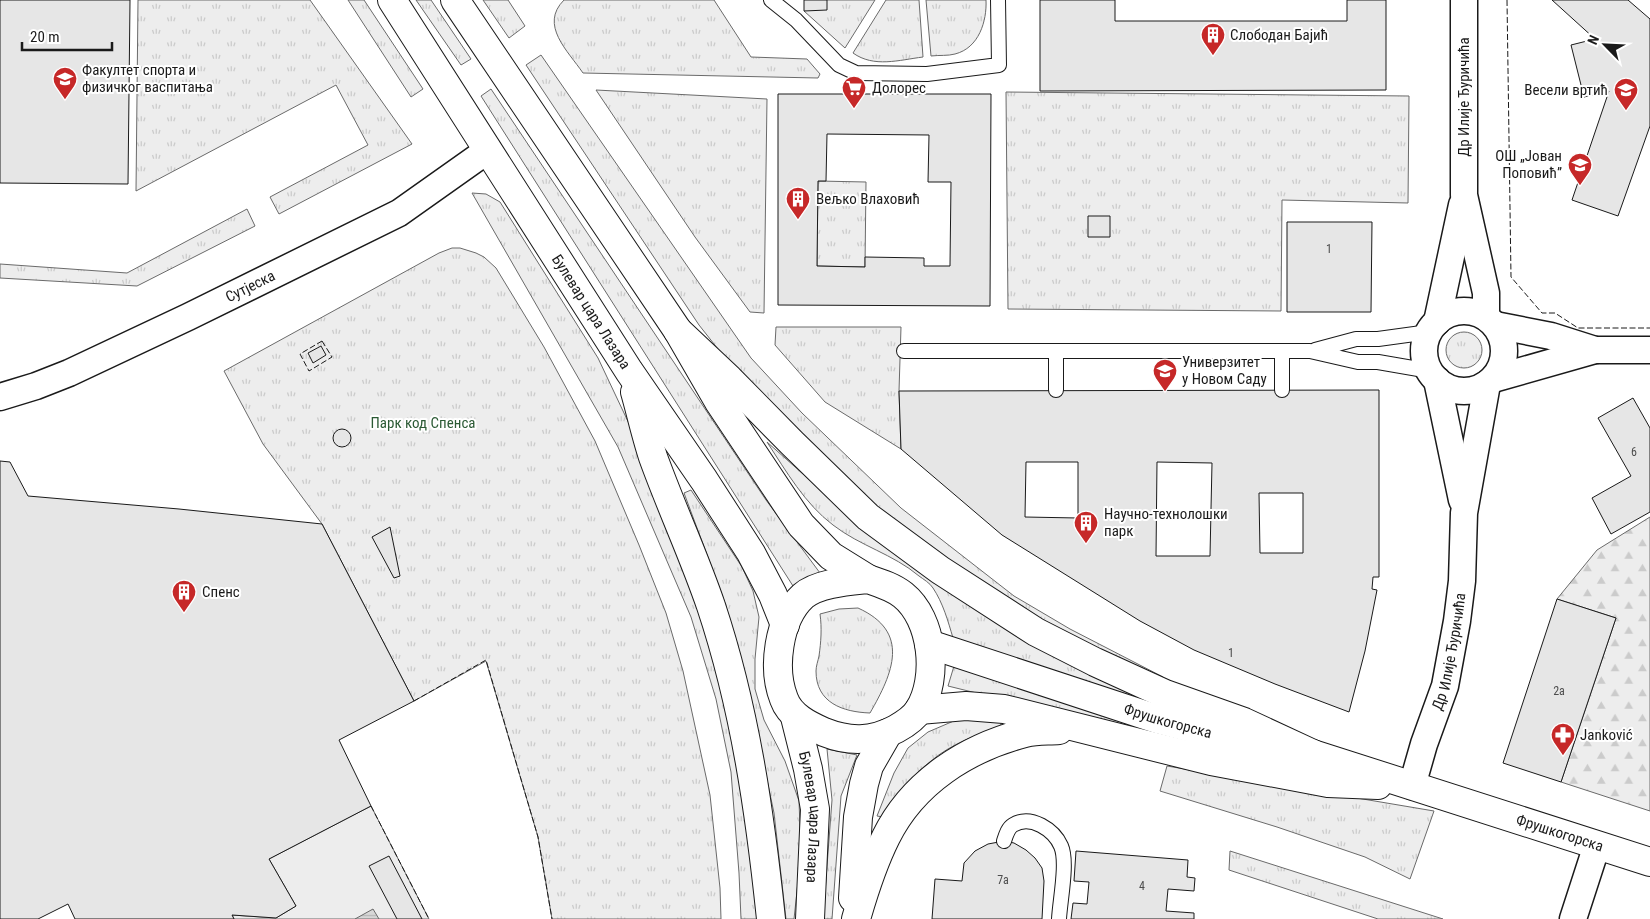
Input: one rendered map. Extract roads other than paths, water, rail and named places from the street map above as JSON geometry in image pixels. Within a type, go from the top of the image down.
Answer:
[{"type":"main road","name":"Булевар цара Лазара","points":[[392,0],[629,371],[704,480],[751,553],[785,625]]},
{"type":"main road","points":[[455,0],[678,331],[718,402],[801,526],[831,556],[868,579],[891,587],[904,595],[924,625],[931,661],[928,686],[919,710],[906,723],[888,733],[872,739],[854,740],[817,729],[795,717],[784,701],[780,682],[779,661],[785,625],[791,612],[804,596],[830,584],[868,579]]},
{"type":"main road","points":[[678,331],[868,517],[940,570],[1036,632],[1094,662],[1165,694],[1244,722],[1313,754]]},
{"type":"main road","points":[[629,371],[653,456],[711,606],[729,667],[755,785],[771,919]]},
{"type":"main road","name":"Фрушкогорска","points":[[929,644],[1170,723],[1225,737],[1313,754],[1650,862]]},
{"type":"main road","name":"Фрушкогорска","points":[[919,710],[966,706],[1004,709],[1211,761],[1328,783],[1412,786]]},
{"type":"main road","name":"Булевар цара Лазара","points":[[795,717],[808,769],[815,809],[810,919]]},
{"type":"main road","points":[[856,919],[868,878],[886,836],[904,808],[920,790],[947,767],[984,747],[1027,733],[1077,728]]},
{"type":"main road","points":[[851,919],[858,817],[864,784],[869,766],[888,733]]},
{"type":"street","name":"Др Илије Ђуричића","points":[[1412,786],[1424,744],[1445,686],[1462,582],[1464,513],[1490,381],[1501,367],[1504,352],[1502,338],[1490,321],[1486,293],[1464,195],[1464,0]]},
{"type":"street","name":"Сутјеска","points":[[0,397],[69,373],[400,213],[488,150]]},
{"type":"street","name":"Др Илије Ђуричића","points":[[1464,195],[1433,327],[1424,351],[1426,362],[1433,375],[1464,513]]},
{"type":"street","points":[[1433,327],[1448,315],[1460,311],[1474,312],[1490,321],[1551,336],[1595,350]]},
{"type":"street","points":[[1433,375],[1448,388],[1461,391],[1475,390],[1490,381],[1595,350],[1650,350]]},
{"type":"street","points":[[1573,919],[1597,845]]},
{"type":"lane","points":[[771,0],[796,20],[839,65],[856,73],[927,74],[999,65],[998,0]]},
{"type":"lane","points":[[1310,351],[1356,339],[1378,339],[1433,327]]},
{"type":"lane","points":[[904,351],[1310,351],[1358,362],[1378,362],[1433,375]]},
{"type":"lane","points":[[1056,351],[1056,390]]},
{"type":"lane","points":[[1282,351],[1282,390]]},
{"type":"lane","points":[[1004,841],[1007,831],[1014,824],[1037,822],[1044,826],[1061,845],[1064,859],[1059,919]]},
{"type":"place","name":"Слободан Бајић","points":[[1213,56]]},
{"type":"place","name":"Факултет спорта и физичког васпитања","points":[[65,100]]},
{"type":"place","name":"Долорес","points":[[854,109]]},
{"type":"place","name":"Весели вртић","points":[[1626,111]]},
{"type":"place","name":"ОШ „Јован Поповић”","points":[[1580,186]]},
{"type":"place","name":"Вељко Влаховић","points":[[798,220]]},
{"type":"place","name":"Универзитет у Новом Саду","points":[[1165,392]]},
{"type":"place","name":"Научно-технолошки парк","points":[[1086,544]]},
{"type":"place","name":"Спенс","points":[[184,613]]},
{"type":"place","name":"Janković","points":[[1563,756]]},
{"type":"park label","name":"Парк код Спенса","points":[[423,423]]}]
